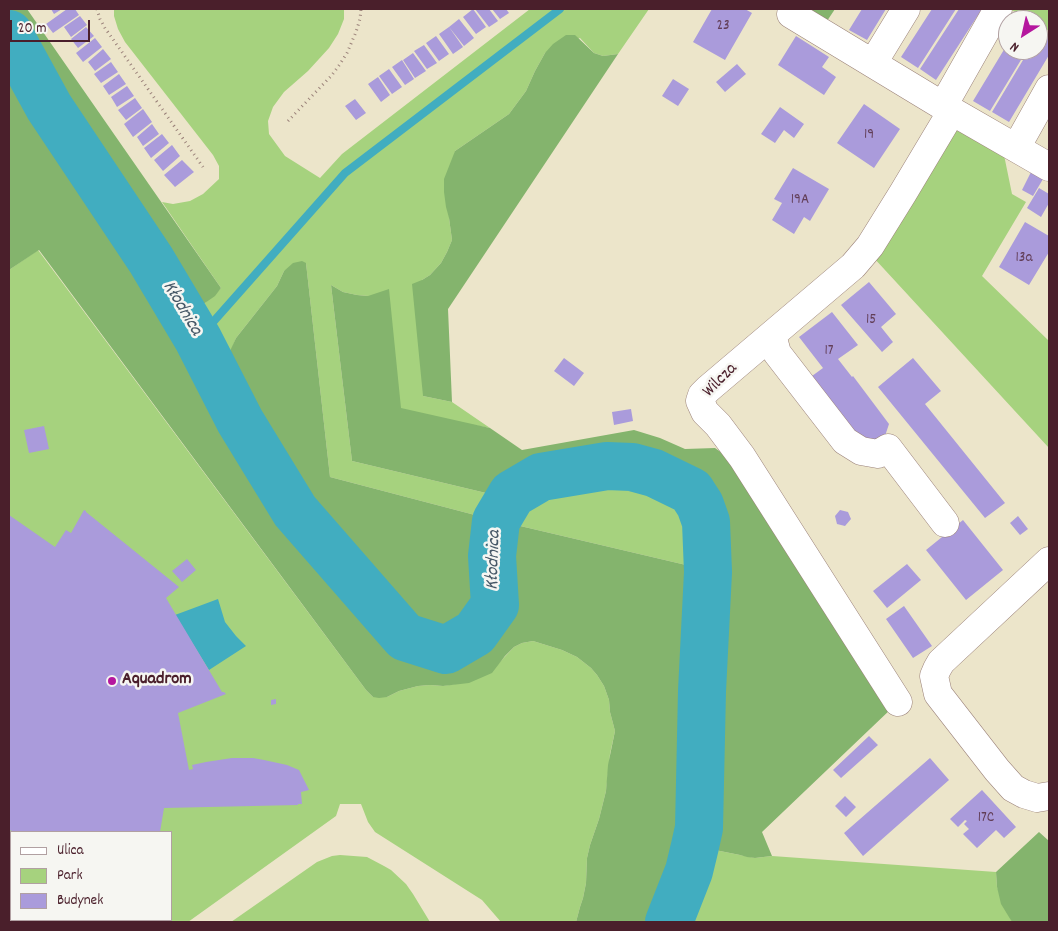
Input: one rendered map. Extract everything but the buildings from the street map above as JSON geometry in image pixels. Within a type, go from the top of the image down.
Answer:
[{"type":"street","points":[[873,63],[906,9]]},
{"type":"street","name":"Wilcza","points":[[898,702],[742,457],[718,425],[705,412],[700,401],[702,395],[708,389],[853,266],[870,246],[903,193],[998,9]]},
{"type":"street","points":[[791,14],[948,109],[1049,167]]},
{"type":"street","points":[[1016,148],[1049,90]]},
{"type":"street","points":[[772,335],[777,353],[845,441],[861,451],[878,454],[888,448],[945,522]]},
{"type":"street","points":[[1049,561],[941,662],[934,676],[938,694],[1013,788],[1037,798],[1049,796]]},
{"type":"path","points":[[97,9],[104,28],[203,167]]},
{"type":"path","points":[[288,121],[332,75],[356,32],[361,9]]},
{"type":"green space","points":[[9,9],[27,9],[221,288],[215,296],[205,303],[182,307],[155,262],[50,103],[9,28]]},
{"type":"green space","points":[[114,9],[344,9],[344,19],[338,34],[329,48],[308,71],[284,92],[273,107],[268,121],[269,134],[285,156],[320,178],[342,154],[530,9],[649,9],[618,54],[603,56],[594,53],[580,38],[545,53],[526,91],[509,114],[455,151],[449,218],[452,240],[441,263],[430,275],[422,280],[423,396],[452,402],[490,428],[401,412],[368,296],[343,292],[331,285],[352,461],[507,498],[494,520],[330,477],[306,263],[284,271],[277,286],[236,338],[227,361],[227,367],[221,379],[199,335],[182,307],[205,303],[221,288],[162,202],[173,204],[190,201],[203,194],[219,179],[219,166],[213,155],[125,42],[118,29]]},
{"type":"green space","points":[[806,9],[835,9],[827,21]]},
{"type":"green space","points":[[1010,9],[1049,9],[1049,31],[1048,10]]},
{"type":"green space","points":[[566,35],[575,35],[594,53],[603,56],[618,54],[448,309],[452,402],[423,396],[412,284],[430,275],[441,263],[452,240],[444,192],[444,179],[455,151],[509,114],[526,91],[545,53],[553,44]]},
{"type":"green space","points":[[9,39],[45,105],[151,264],[196,340],[238,422],[292,512],[404,638],[447,652],[476,635],[497,605],[495,557],[499,521],[703,569],[689,848],[662,922],[576,922],[586,883],[587,858],[606,791],[608,765],[615,731],[609,700],[604,686],[591,668],[577,657],[562,650],[533,641],[514,647],[492,673],[469,683],[418,686],[399,691],[387,697],[373,697],[39,250],[9,270]]},
{"type":"green space","points":[[955,129],[1004,155],[1012,194],[1026,202],[982,276],[1049,341],[1049,448],[873,257]]},
{"type":"green space","points":[[38,250],[373,697],[387,697],[399,691],[418,686],[455,684],[498,664],[514,647],[533,641],[562,650],[577,657],[591,668],[604,686],[609,700],[615,731],[610,754],[606,791],[587,858],[586,883],[576,922],[501,922],[482,900],[375,832],[368,822],[361,804],[340,804],[336,816],[188,922],[9,922],[9,270]]},
{"type":"green space","points":[[302,261],[306,263],[330,477],[494,520],[489,556],[492,605],[474,632],[446,648],[406,635],[297,510],[242,419],[221,379],[227,367],[230,351],[236,338],[277,286],[284,271],[293,263]]},
{"type":"green space","points":[[331,285],[343,292],[368,296],[389,289],[401,408],[490,428],[522,450],[634,430],[660,438],[685,449],[715,448],[725,455],[892,708],[762,832],[772,856],[747,857],[710,849],[706,843],[709,521],[703,504],[692,489],[654,470],[631,465],[607,464],[540,476],[510,493],[507,498],[352,461]]},
{"type":"green space","points":[[608,467],[632,468],[654,475],[689,492],[698,506],[704,522],[703,569],[499,521],[513,496],[542,478]]},
{"type":"green space","points":[[1039,832],[1049,841],[1049,922],[1012,922],[1001,904],[996,872]]},
{"type":"green space","points":[[710,849],[755,858],[772,856],[996,872],[997,887],[1012,922],[678,922],[697,878],[707,861]]},
{"type":"green space","points":[[340,855],[367,857],[391,870],[406,884],[430,922],[231,922],[317,862]]},
{"type":"water","points":[[218,599],[225,622],[246,646],[209,670],[175,615]]},
{"type":"waterway","points":[[198,339],[345,173],[560,9]]},
{"type":"waterway","name":"Kłodnica","points":[[9,34],[49,107],[151,260],[198,339],[240,421],[295,511],[405,637],[446,650],[475,633],[495,605],[492,556],[496,521],[512,494],[541,477],[607,466],[632,467],[654,473],[691,491],[700,505],[706,522],[708,572],[702,691],[699,828],[689,871],[669,922]]},
{"type":"place","name":"Aquadrom","points":[[112,681]]}]
